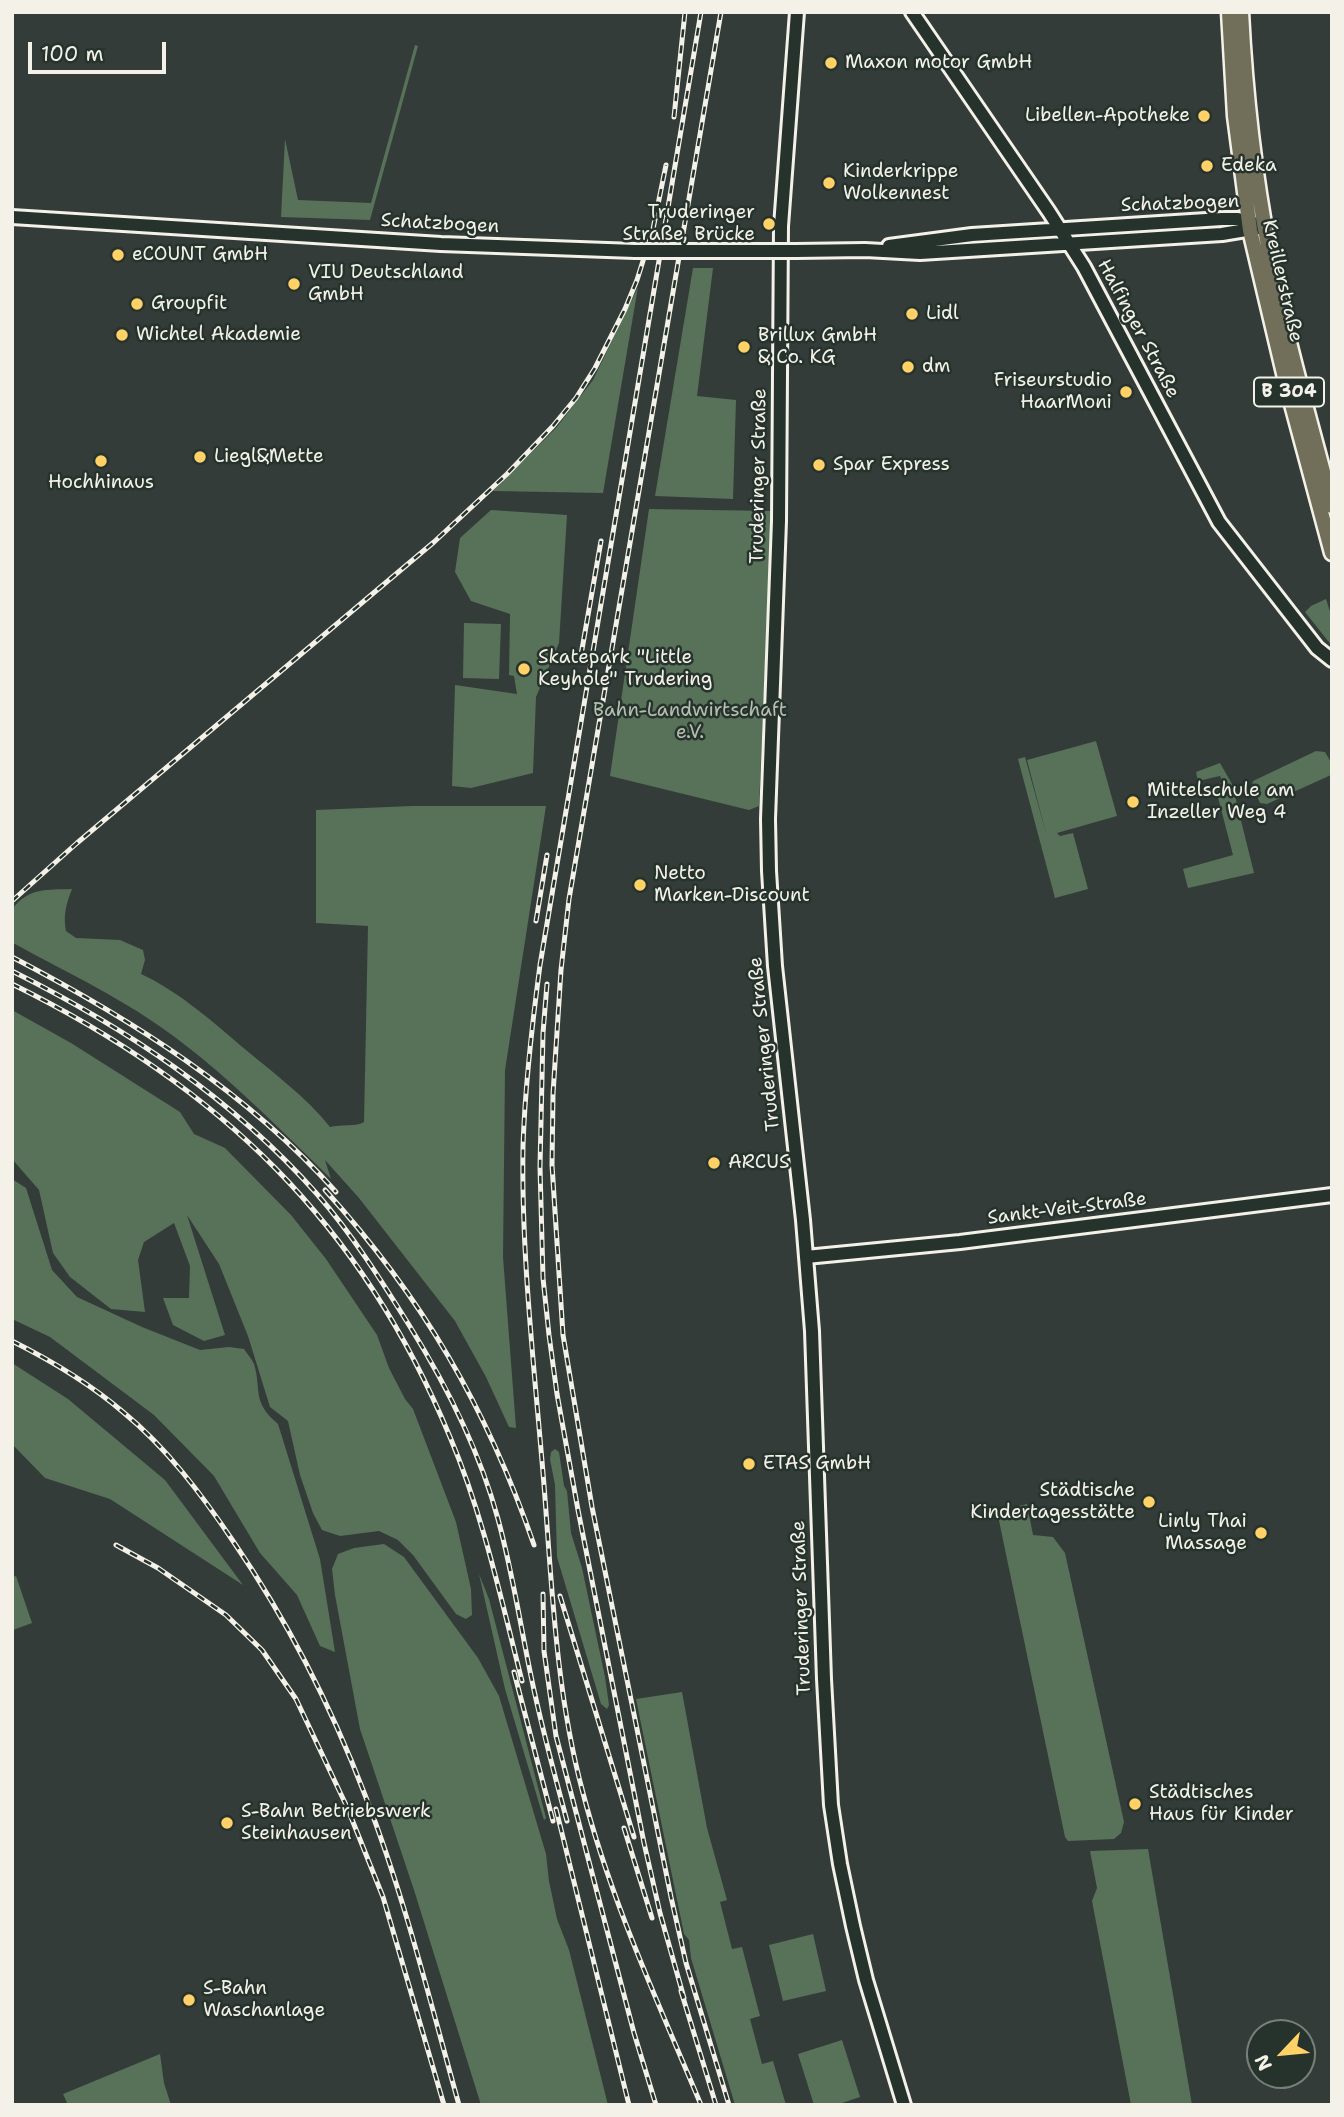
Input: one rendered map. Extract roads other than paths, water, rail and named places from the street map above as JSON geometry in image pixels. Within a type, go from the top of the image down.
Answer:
[{"type":"main road","name":"Kreillerstraße","points":[[1229,12],[1235,116],[1254,226],[1286,382],[1332,552]]},
{"type":"main road","name":"Kreillerstraße","points":[[1241,12],[1254,226],[1284,322],[1332,506]]},
{"type":"street","name":"Truderinger Straße","points":[[797,12],[781,217],[779,522],[768,845],[776,977],[807,1257],[832,1814],[845,1893],[863,1966],[904,2105]]},
{"type":"street","name":"Halfinger Straße","points":[[912,12],[1091,279],[1219,522],[1317,648],[1332,660]]},
{"type":"street","name":"Schatzbogen","points":[[12,217],[441,244],[635,251],[866,250],[920,253],[1069,244],[1254,226]]},
{"type":"street","name":"Schatzbogen","points":[[866,250],[959,236],[1060,229],[1222,219],[1254,226]]},
{"type":"street","name":"Sankt-Veit-Straße","points":[[807,1257],[960,1242],[1332,1195]]},
{"type":"railway","points":[[674,117],[685,12]]},
{"type":"railway","points":[[701,12],[540,965],[525,1100],[523,1146],[529,1315],[553,1601],[561,1679],[574,1755],[594,1833],[621,1912],[701,2105]]},
{"type":"railway","points":[[721,12],[569,899],[561,970],[553,1094],[552,1165],[563,1335],[592,1507],[686,1963],[729,2105]]},
{"type":"railway","points":[[12,901],[434,542],[507,474],[553,426],[576,398],[595,368],[625,309],[653,229],[666,165]]},
{"type":"railway","points":[[581,655],[601,541]]},
{"type":"railway","points":[[536,921],[547,855]]},
{"type":"railway","points":[[12,957],[100,1006],[185,1060],[264,1121],[336,1192]]},
{"type":"railway","points":[[12,971],[96,1016],[213,1096],[284,1159],[317,1194],[377,1274],[449,1395],[472,1443],[490,1493],[508,1558],[539,1713],[567,1821]]},
{"type":"railway","points":[[12,984],[87,1024],[155,1068],[218,1115],[275,1168],[327,1226],[373,1290],[414,1360],[450,1437],[482,1527],[522,1681]]},
{"type":"railway","points":[[547,984],[543,1033],[540,1167],[543,1278],[549,1335],[578,1510],[644,1843],[684,1998]]},
{"type":"railway","points":[[325,1190],[392,1271],[448,1356],[495,1447],[534,1545]]},
{"type":"railway","points":[[12,1341],[97,1391],[154,1441],[209,1506],[272,1602],[323,1696],[365,1795],[404,1910],[459,2105]]},
{"type":"railway","points":[[116,1545],[158,1568],[226,1615],[262,1650],[296,1699],[347,1807],[383,1897],[444,2105]]},
{"type":"railway","points":[[543,1594],[544,1651],[556,1736],[634,2033],[656,2105]]},
{"type":"railway","points":[[560,1596],[634,1837]]},
{"type":"railway","points":[[514,1672],[553,1821]]},
{"type":"railway","points":[[556,1809],[629,2105]]},
{"type":"railway","points":[[624,1828],[652,1918]]},
{"type":"railway","points":[[681,1991],[716,2105]]},
{"type":"place","name":"Maxon motor GmbH","points":[[831,63]]},
{"type":"place","name":"Libellen-Apotheke","points":[[1204,116]]},
{"type":"place","name":"Edeka","points":[[1207,166]]},
{"type":"place","name":"Kinderkrippe Wolkennest","points":[[829,183]]},
{"type":"place","name":"Truderinger Straße, Brücke","points":[[769,224]]},
{"type":"place","name":"eCOUNT GmbH","points":[[118,255]]},
{"type":"place","name":"VIU Deutschland GmbH","points":[[294,284]]},
{"type":"place","name":"Groupfit","points":[[137,304]]},
{"type":"place","name":"Lidl","points":[[912,314]]},
{"type":"place","name":"Wichtel Akademie","points":[[122,335]]},
{"type":"place","name":"Brillux GmbH & Co. KG","points":[[744,347]]},
{"type":"place","name":"dm","points":[[908,367]]},
{"type":"place","name":"Friseurstudio HaarMoni","points":[[1126,392]]},
{"type":"place","name":"Liegl&Mette","points":[[200,457]]},
{"type":"place","name":"Hochhinaus","points":[[101,461]]},
{"type":"place","name":"Spar Express","points":[[819,465]]},
{"type":"place","name":"Skatepark \"Little Keyhole\" Trudering","points":[[524,669]]},
{"type":"place","name":"Mittelschule am Inzeller Weg 4","points":[[1133,802]]},
{"type":"place","name":"Netto Marken-Discount","points":[[640,885]]},
{"type":"place","name":"ARCUS","points":[[714,1163]]},
{"type":"place","name":"ETAS GmbH","points":[[749,1464]]},
{"type":"place","name":"Städtische Kindertagesstätte","points":[[1149,1502]]},
{"type":"place","name":"Linly Thai Massage","points":[[1261,1533]]},
{"type":"place","name":"Städtisches Haus für Kinder","points":[[1135,1804]]},
{"type":"place","name":"S-Bahn Betriebswerk Steinhausen","points":[[227,1823]]},
{"type":"place","name":"S-Bahn Waschanlage","points":[[189,2000]]},
{"type":"park label","name":"Bahn-Landwirtschaft e.V.","points":[[690,722]]}]
